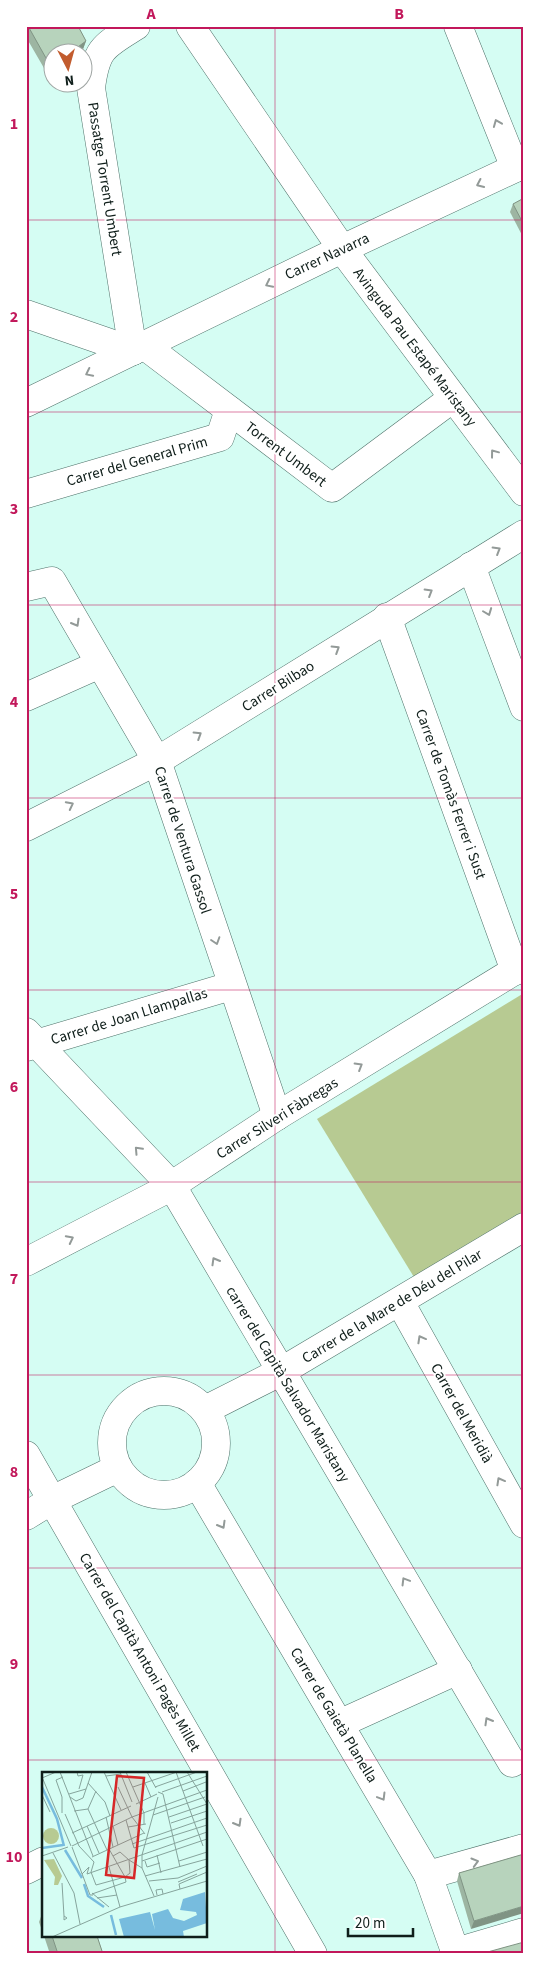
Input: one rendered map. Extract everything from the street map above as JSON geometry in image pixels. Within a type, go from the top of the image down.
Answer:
[{"type":"street","name":"Passatge Torrent Umbert","points":[[136,26],[103,46],[93,67],[90,88],[139,349]]},
{"type":"street","name":"Avinguda Pau Estapé Maristany","points":[[190,26],[342,249],[524,492]]},
{"type":"street","points":[[458,26],[519,166]]},
{"type":"street","name":"Carrer Navarra","points":[[26,403],[342,249],[519,166]]},
{"type":"street","name":"Torrent Umbert","points":[[26,314],[139,349],[229,410],[332,488],[453,398]]},
{"type":"street","name":"Carrer del General Prim","points":[[26,494],[220,437],[229,410]]},
{"type":"street","name":"Carrer Bilbao","points":[[26,827],[157,761],[524,534]]},
{"type":"street","points":[[471,566],[524,707]]},
{"type":"street","name":"Carrer de Ventura Gassol","points":[[26,587],[52,581],[157,761],[231,986],[277,1116]]},
{"type":"street","name":"Carrer de Tomàs Ferrer i Sust","points":[[387,617],[519,968]]},
{"type":"street","points":[[26,697],[100,664]]},
{"type":"street","name":"Carrer Silveri Fàbregas","points":[[26,1262],[172,1186],[277,1116],[519,968]]},
{"type":"street","name":"Carrer de Joan Llampallas","points":[[30,1041],[231,986]]},
{"type":"street","name":"carrer del Capità Salvador Maristany","points":[[30,1041],[172,1186],[512,1763]]},
{"type":"street","name":"Carrer de la Mare de Déu del Pilar","points":[[205,1410],[280,1372],[524,1228]]},
{"type":"street","name":"Carrer del Meridià","points":[[400,1302],[524,1524]]},
{"type":"street","points":[[163,1390],[181,1393],[197,1402],[205,1410],[214,1426],[217,1441],[214,1459],[206,1475],[197,1483],[181,1492],[163,1495],[145,1492],[130,1482],[118,1468],[111,1442],[115,1425],[124,1409],[138,1397],[163,1390]]},
{"type":"street","name":"Carrer del Capità Antoni Pagès Millet","points":[[26,1455],[204,1772]]},
{"type":"street","points":[[26,1516],[52,1500],[118,1468]]},
{"type":"street","name":"Carrer de Gaietà Planella","points":[[197,1483],[428,1875],[456,1953]]},
{"type":"street","points":[[339,1724],[458,1670]]},
{"type":"street","name":"Carrer del Capità Antoni Pagès Millet","points":[[210,1782],[313,1954]]},
{"type":"street","points":[[428,1875],[524,1848]]},
{"type":"street","points":[[26,1870],[42,1862]]},
{"type":"street","points":[[456,1953],[524,1932]]},
{"type":"green space","points":[[524,993],[524,1216],[417,1282],[317,1119]]},
{"type":"building","points":[[28,26],[78,26],[86,41],[42,42],[42,51]]},
{"type":"building","points":[[524,198],[524,225],[513,204]]},
{"type":"building","points":[[524,1854],[524,1906],[474,1921],[459,1873]]},
{"type":"building","points":[[53,1938],[98,1938],[103,1954],[58,1954]]},
{"type":"building","points":[[524,1942],[524,1954],[484,1953]]}]
